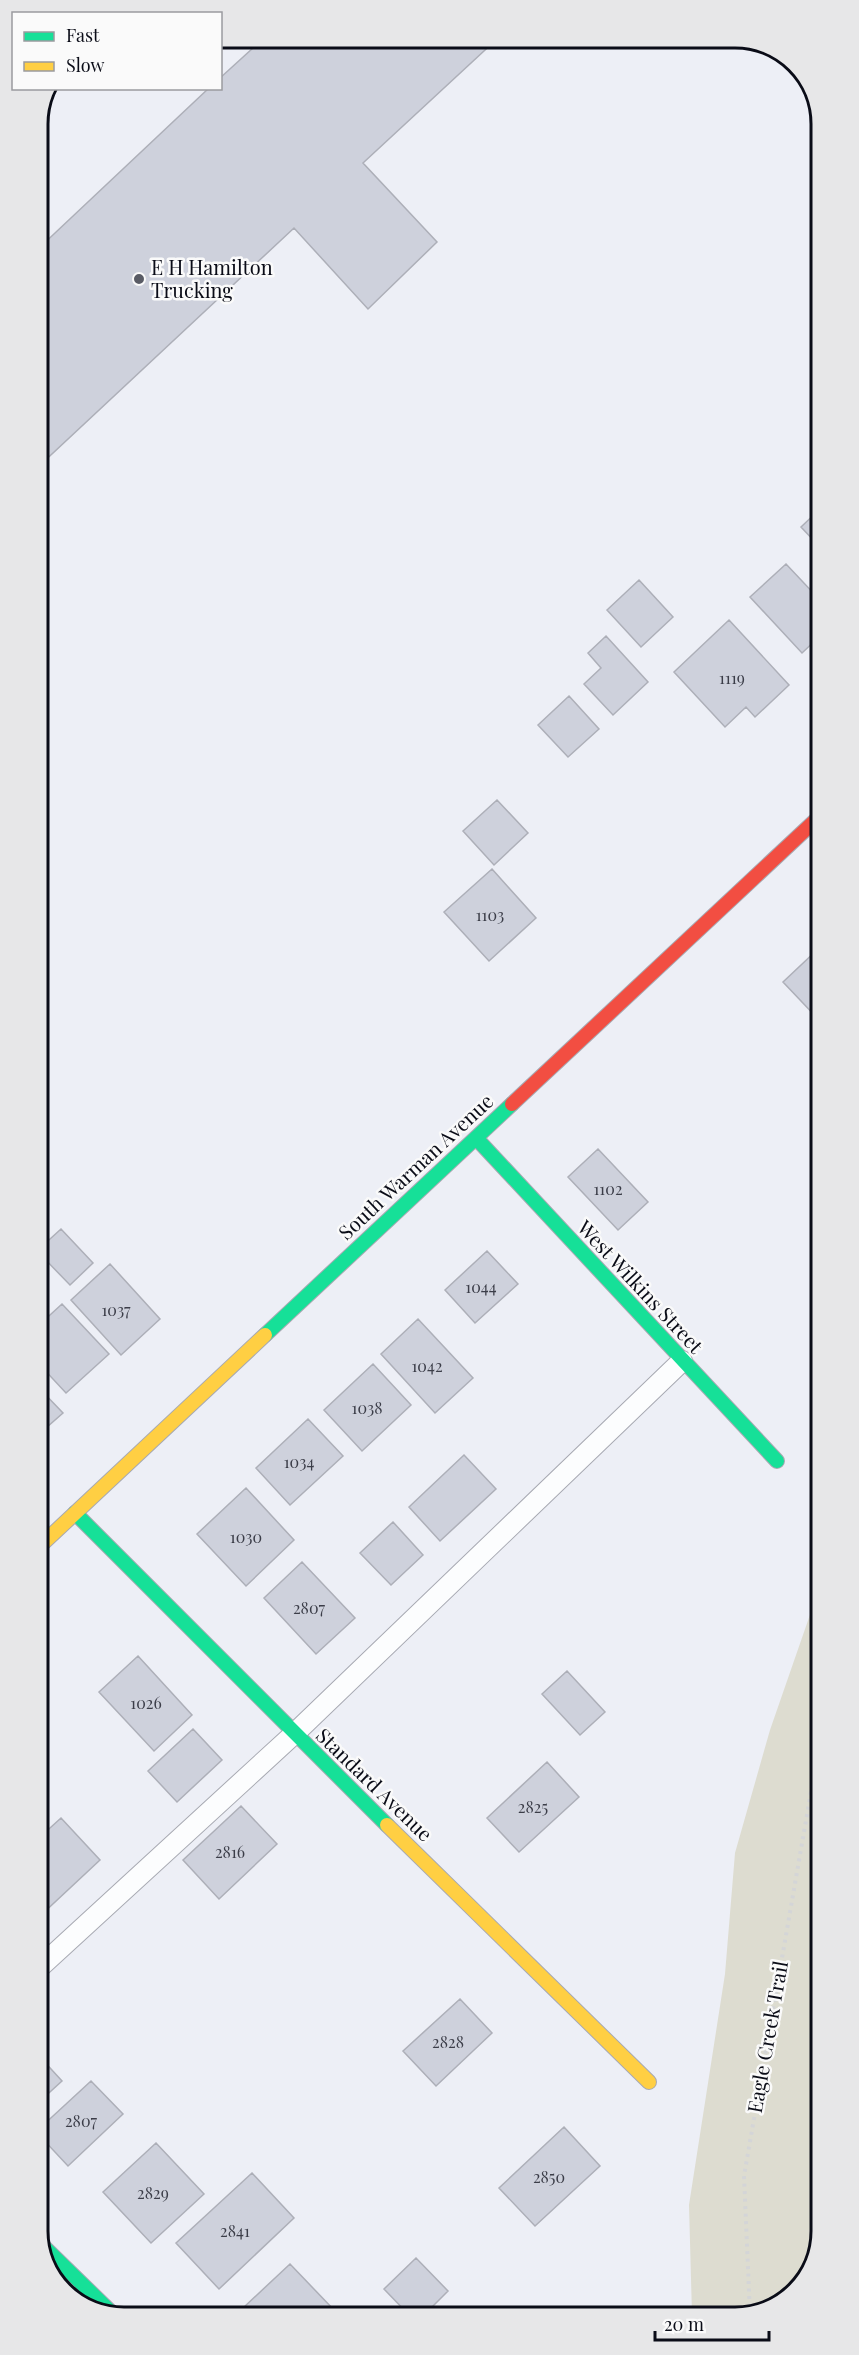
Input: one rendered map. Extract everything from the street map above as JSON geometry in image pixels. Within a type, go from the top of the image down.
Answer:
[{"type":"street","name":"South Warman Avenue","points":[[48,1539],[811,824]]},
{"type":"street","name":"West Wilkins Street","points":[[476,1138],[777,1461]]},
{"type":"street","name":"Standard Avenue","points":[[75,1514],[294,1734],[649,2082]]},
{"type":"street","points":[[53,2257],[102,2304]]},
{"type":"lane","points":[[48,1960],[294,1734],[682,1361]]},
{"type":"path","name":"Eagle Creek Trail","points":[[750,2305],[744,2176],[811,1792]]},
{"type":"shaded area","points":[[811,1612],[810,2246],[801,2269],[789,2285],[768,2299],[745,2306],[692,2307],[689,2205],[725,1974],[735,1853],[770,1730]]},
{"type":"building","name":"E H Hamilton Trucking","points":[[253,48],[487,48],[363,163],[437,242],[368,309],[294,228],[48,458],[48,240],[207,90],[222,90],[222,76]]},
{"type":"building","points":[[811,518],[811,538],[801,527]]},
{"type":"building","points":[[786,564],[811,591],[811,645],[802,653],[750,597]]},
{"type":"building","points":[[639,580],[673,617],[641,647],[607,610]]},
{"type":"building","points":[[729,620],[789,685],[755,717],[746,707],[725,727],[674,672]]},
{"type":"building","points":[[606,636],[648,682],[613,715],[584,684],[601,668],[588,653]]},
{"type":"building","points":[[569,696],[599,729],[568,757],[538,725]]},
{"type":"building","points":[[497,800],[528,833],[494,865],[463,831]]},
{"type":"building","points":[[492,869],[536,918],[489,961],[444,912]]},
{"type":"building","points":[[811,956],[811,1012],[783,982]]},
{"type":"building","points":[[598,1149],[648,1202],[618,1230],[568,1177]]},
{"type":"building","points":[[61,1229],[93,1263],[70,1285],[48,1262],[48,1241]]},
{"type":"building","points":[[487,1251],[518,1284],[475,1323],[445,1290]]},
{"type":"building","points":[[110,1264],[160,1319],[121,1355],[71,1300]]},
{"type":"building","points":[[62,1304],[109,1354],[66,1393],[48,1374],[48,1317]]},
{"type":"building","points":[[418,1319],[473,1378],[435,1413],[381,1354]]},
{"type":"building","points":[[373,1364],[411,1405],[362,1451],[324,1410]]},
{"type":"building","points":[[48,1397],[63,1413],[48,1426]]},
{"type":"building","points":[[308,1419],[343,1456],[290,1505],[256,1468]]},
{"type":"building","points":[[464,1455],[496,1489],[440,1541],[409,1507]]},
{"type":"building","points":[[246,1488],[294,1540],[246,1586],[197,1534]]},
{"type":"building","points":[[393,1522],[423,1555],[391,1585],[360,1553]]},
{"type":"building","points":[[302,1562],[355,1618],[316,1654],[264,1598]]},
{"type":"building","points":[[138,1656],[192,1715],[154,1751],[99,1692]]},
{"type":"building","points":[[567,1671],[605,1712],[580,1735],[542,1694]]},
{"type":"building","points":[[193,1729],[222,1760],[177,1802],[148,1771]]},
{"type":"building","points":[[547,1762],[579,1797],[519,1852],[487,1818]]},
{"type":"building","points":[[241,1806],[277,1844],[219,1899],[183,1860]]},
{"type":"building","points":[[61,1818],[100,1860],[48,1909],[48,1830]]},
{"type":"building","points":[[460,1999],[492,2033],[436,2086],[403,2051]]},
{"type":"building","points":[[48,2066],[62,2081],[48,2094]]},
{"type":"building","points":[[91,2081],[123,2114],[68,2166],[48,2145],[48,2121]]},
{"type":"building","points":[[564,2127],[600,2166],[535,2226],[499,2188]]},
{"type":"building","points":[[156,2143],[204,2194],[151,2243],[103,2192]]},
{"type":"building","points":[[252,2173],[294,2218],[219,2289],[176,2243]]},
{"type":"building","points":[[416,2258],[448,2291],[432,2307],[401,2307],[384,2289]]},
{"type":"building","points":[[290,2264],[331,2307],[244,2307]]},
{"type":"traffic: fast","points":[[265,1335],[512,1104]]},
{"type":"traffic: fast","points":[[476,1138],[777,1461]]},
{"type":"traffic: fast","points":[[75,1513],[387,1825]]},
{"type":"traffic: fast","points":[[53,2256],[102,2304]]},
{"type":"traffic: slow","points":[[48,1538],[265,1335]]},
{"type":"traffic: slow","points":[[387,1825],[649,2082]]},
{"type":"traffic: jam","points":[[512,1104],[811,824]]},
{"type":"place","name":"E H Hamilton Trucking","points":[[139,279]]}]
